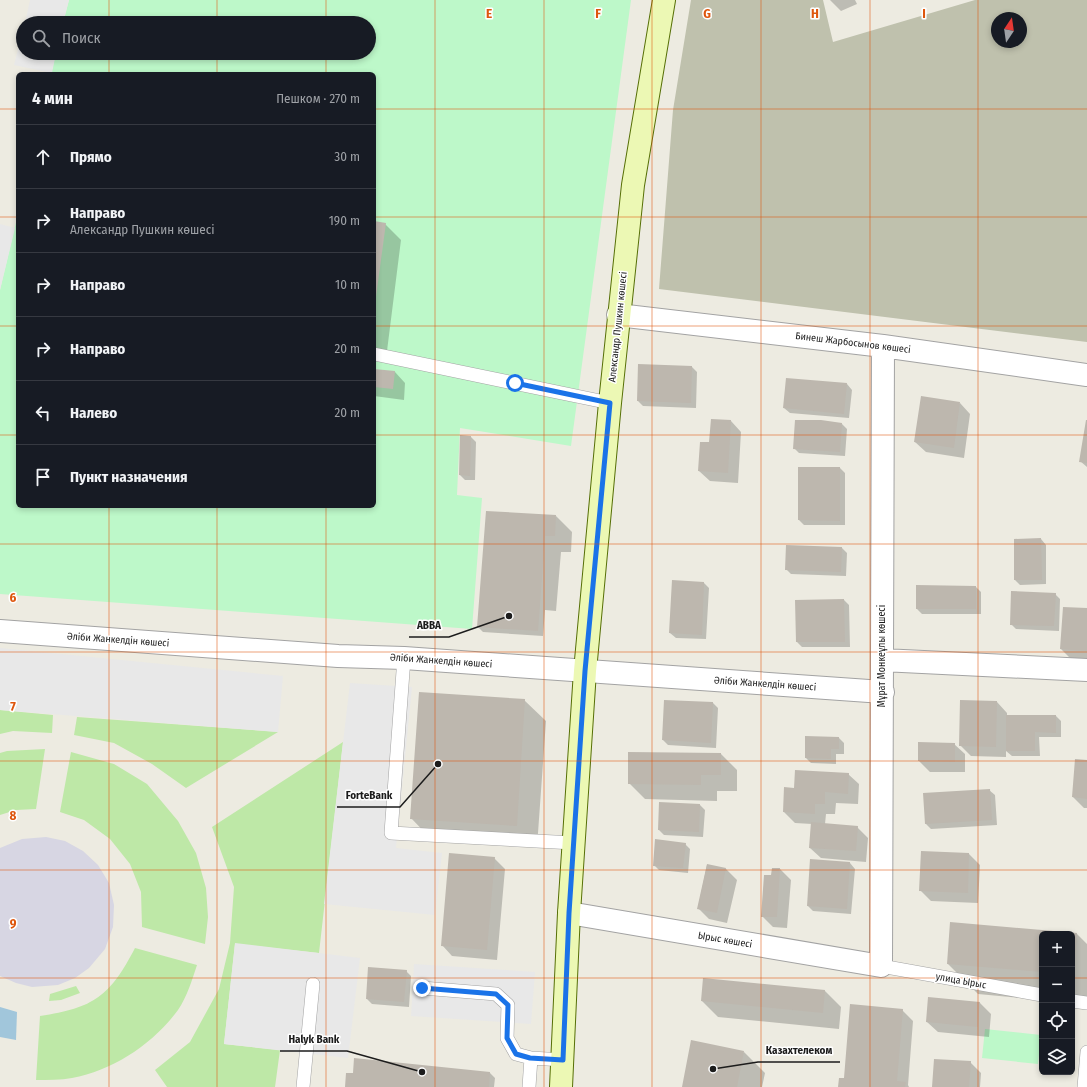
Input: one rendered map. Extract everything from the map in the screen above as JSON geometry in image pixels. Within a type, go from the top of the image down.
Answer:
[{"type":"street","name":"Александр Пушкин көшесі","points":[[561,1087],[569,913],[585,671],[618,315],[633,185],[664,0]]},
{"type":"street","name":"Бинеш Жарбосынов көшесі","points":[[618,315],[883,346],[1087,375]]},
{"type":"street","name":"Мұрат Монкеұлы көшесі","points":[[881,966],[883,346]]},
{"type":"street","name":"Әліби Жанкелдін көшесі","points":[[0,631],[330,656],[404,658],[883,692]]},
{"type":"street","points":[[882,660],[1087,670]]},
{"type":"street","name":"Ырыс көшесі","points":[[569,913],[881,966]]},
{"type":"lane","points":[[376,354],[610,403]]},
{"type":"lane","points":[[404,658],[391,833],[574,843]]},
{"type":"lane","name":"улица Ырыс","points":[[881,966],[1039,994]]},
{"type":"lane","points":[[303,1087],[313,984]]},
{"type":"lane","points":[[422,988],[496,994],[508,1005],[507,1038],[516,1054],[530,1058],[563,1060]]},
{"type":"lane","points":[[1075,1001],[1087,1003]]},
{"type":"lane","points":[[1084,1087],[1087,1052]]},
{"type":"lane","points":[[529,1087],[530,1058]]},
{"type":"shaded area","points":[[30,0],[69,0],[65,16],[27,16]]},
{"type":"shaded area","points":[[691,0],[823,0],[833,42],[975,0],[1087,0],[1087,342],[659,289],[673,110]]},
{"type":"shaded area","points":[[16,57],[16,60],[55,60],[52,72],[14,65]]},
{"type":"shaded area","points":[[0,224],[15,228],[0,290]]},
{"type":"shaded area","points":[[0,648],[283,676],[278,732],[0,710]]},
{"type":"shaded area","points":[[350,683],[412,687],[396,848],[442,853],[435,915],[324,904]]},
{"type":"shaded area","points":[[46,837],[65,841],[83,851],[98,865],[109,883],[114,905],[113,927],[105,949],[89,968],[75,978],[58,985],[32,987],[16,983],[0,976],[0,848],[22,839]]},
{"type":"shaded area","points":[[235,943],[360,958],[348,1058],[224,1044]]},
{"type":"shaded area","points":[[414,964],[535,972],[531,1024],[411,1016]]},
{"type":"green space","points":[[69,0],[631,0],[571,446],[460,428],[457,495],[482,498],[472,629],[0,594],[0,290],[16,222],[16,508],[376,508],[376,72],[51,72],[54,60],[376,60],[376,16],[65,16]]},
{"type":"green space","points":[[0,710],[53,715],[52,733],[13,731],[0,734]]},
{"type":"green space","points":[[77,717],[278,732],[186,788],[152,764],[114,743],[74,735]]},
{"type":"green space","points":[[343,742],[319,953],[235,944],[224,1044],[280,1050],[275,1087],[167,1087],[155,1070],[190,1042],[219,989],[230,943],[234,887],[212,827]]},
{"type":"green space","points":[[45,749],[36,809],[16,810],[0,815],[0,753],[7,751]]},
{"type":"green space","points":[[71,752],[114,764],[147,784],[178,821],[196,853],[206,888],[208,917],[205,944],[142,927],[141,892],[130,864],[110,839],[84,820],[60,812]]},
{"type":"green space","points":[[135,948],[197,965],[187,994],[178,1010],[157,1034],[145,1044],[131,1054],[103,1069],[72,1078],[59,1080],[36,1080],[40,1016],[74,1009],[87,1004],[98,997],[117,978]]},
{"type":"green space","points":[[76,986],[80,993],[61,1000],[49,1001],[50,994]]},
{"type":"green space","points":[[985,1029],[1039,1035],[1038,1064],[982,1058]]},
{"type":"water","points":[[0,1007],[17,1012],[16,1040],[0,1037]]},
{"type":"building","points":[[376,221],[386,223],[376,297]]},
{"type":"building","points":[[638,364],[692,366],[691,403],[637,401]]},
{"type":"building","points":[[376,369],[395,371],[393,389],[376,387]]},
{"type":"building","points":[[786,378],[847,383],[844,414],[783,408]]},
{"type":"building","points":[[921,396],[960,402],[954,448],[914,442]]},
{"type":"building","points":[[711,419],[731,420],[728,473],[698,471],[700,442],[709,442]]},
{"type":"building","points":[[795,420],[821,420],[842,423],[840,452],[793,449]]},
{"type":"building","points":[[1087,420],[1087,463],[1079,462]]},
{"type":"building","points":[[460,435],[471,436],[470,476],[459,475]]},
{"type":"building","points":[[798,467],[840,467],[840,521],[798,520]]},
{"type":"building","points":[[486,511],[556,515],[555,536],[545,536],[538,631],[477,627]]},
{"type":"building","points":[[1041,538],[1042,580],[1014,580],[1014,539]]},
{"type":"building","points":[[786,545],[842,547],[841,572],[785,570]]},
{"type":"building","points":[[672,580],[704,582],[702,635],[669,633]]},
{"type":"building","points":[[916,585],[976,586],[976,609],[916,609]]},
{"type":"building","points":[[1011,591],[1056,593],[1054,626],[1010,625]]},
{"type":"building","points":[[844,599],[845,642],[796,642],[795,600]]},
{"type":"building","points":[[1063,607],[1087,608],[1087,651],[1060,649]]},
{"type":"building","points":[[419,692],[525,699],[517,826],[410,819]]},
{"type":"building","points":[[664,700],[713,702],[711,743],[662,740]]},
{"type":"building","points":[[960,700],[997,701],[996,747],[959,746]]},
{"type":"building","points":[[1006,715],[1056,715],[1056,733],[1035,732],[1035,751],[1006,751]]},
{"type":"building","points":[[805,736],[839,737],[839,749],[831,749],[831,759],[805,758]]},
{"type":"building","points":[[918,742],[955,743],[955,762],[918,761]]},
{"type":"building","points":[[628,752],[721,753],[721,775],[701,775],[701,785],[628,784]]},
{"type":"building","points":[[1075,759],[1087,760],[1087,799],[1072,797]]},
{"type":"building","points":[[795,770],[849,773],[848,794],[825,792],[825,804],[815,804],[815,814],[783,812],[784,787],[794,788]]},
{"type":"building","points":[[990,789],[992,820],[925,824],[923,793]]},
{"type":"building","points":[[659,802],[700,804],[699,832],[658,830]]},
{"type":"building","points":[[811,822],[858,826],[856,851],[809,848]]},
{"type":"building","points":[[655,839],[686,843],[683,868],[653,866]]},
{"type":"building","points":[[921,851],[969,853],[968,893],[919,891]]},
{"type":"building","points":[[449,853],[495,857],[487,950],[441,946]]},
{"type":"building","points":[[810,859],[850,862],[847,909],[807,906]]},
{"type":"building","points":[[707,864],[726,868],[717,913],[697,909]]},
{"type":"building","points":[[772,868],[780,868],[777,917],[761,917],[764,875],[771,875]]},
{"type":"building","points":[[950,922],[1054,931],[1039,931],[1039,972],[947,964]]},
{"type":"building","points":[[1075,933],[1077,933],[1075,961]]},
{"type":"building","points":[[368,967],[407,970],[404,1002],[366,999]]},
{"type":"building","points":[[703,978],[825,990],[823,1013],[701,1001]]},
{"type":"building","points":[[928,997],[980,1002],[978,1027],[926,1022]]},
{"type":"building","points":[[850,1004],[903,1009],[897,1081],[906,1082],[905,1087],[838,1087],[839,1078],[844,1078]]},
{"type":"building","points":[[691,1040],[744,1051],[737,1087],[682,1087]]},
{"type":"building","points":[[354,1058],[490,1072],[489,1087],[345,1087],[346,1073],[353,1073]]},
{"type":"building","points":[[934,1059],[971,1061],[969,1087],[932,1087]]},
{"type":"place","name":"ABBA","points":[[509,616]]},
{"type":"place","name":"ForteBank","points":[[438,764]]},
{"type":"place","name":"Казахтелеком","points":[[713,1069]]},
{"type":"place","name":"Halyk Bank","points":[[422,1072]]},
{"type":"route","points":[[422,988],[496,994],[508,1005],[507,1038],[516,1054],[530,1058],[563,1060],[569,913],[585,671],[610,403],[515,383]]}]
